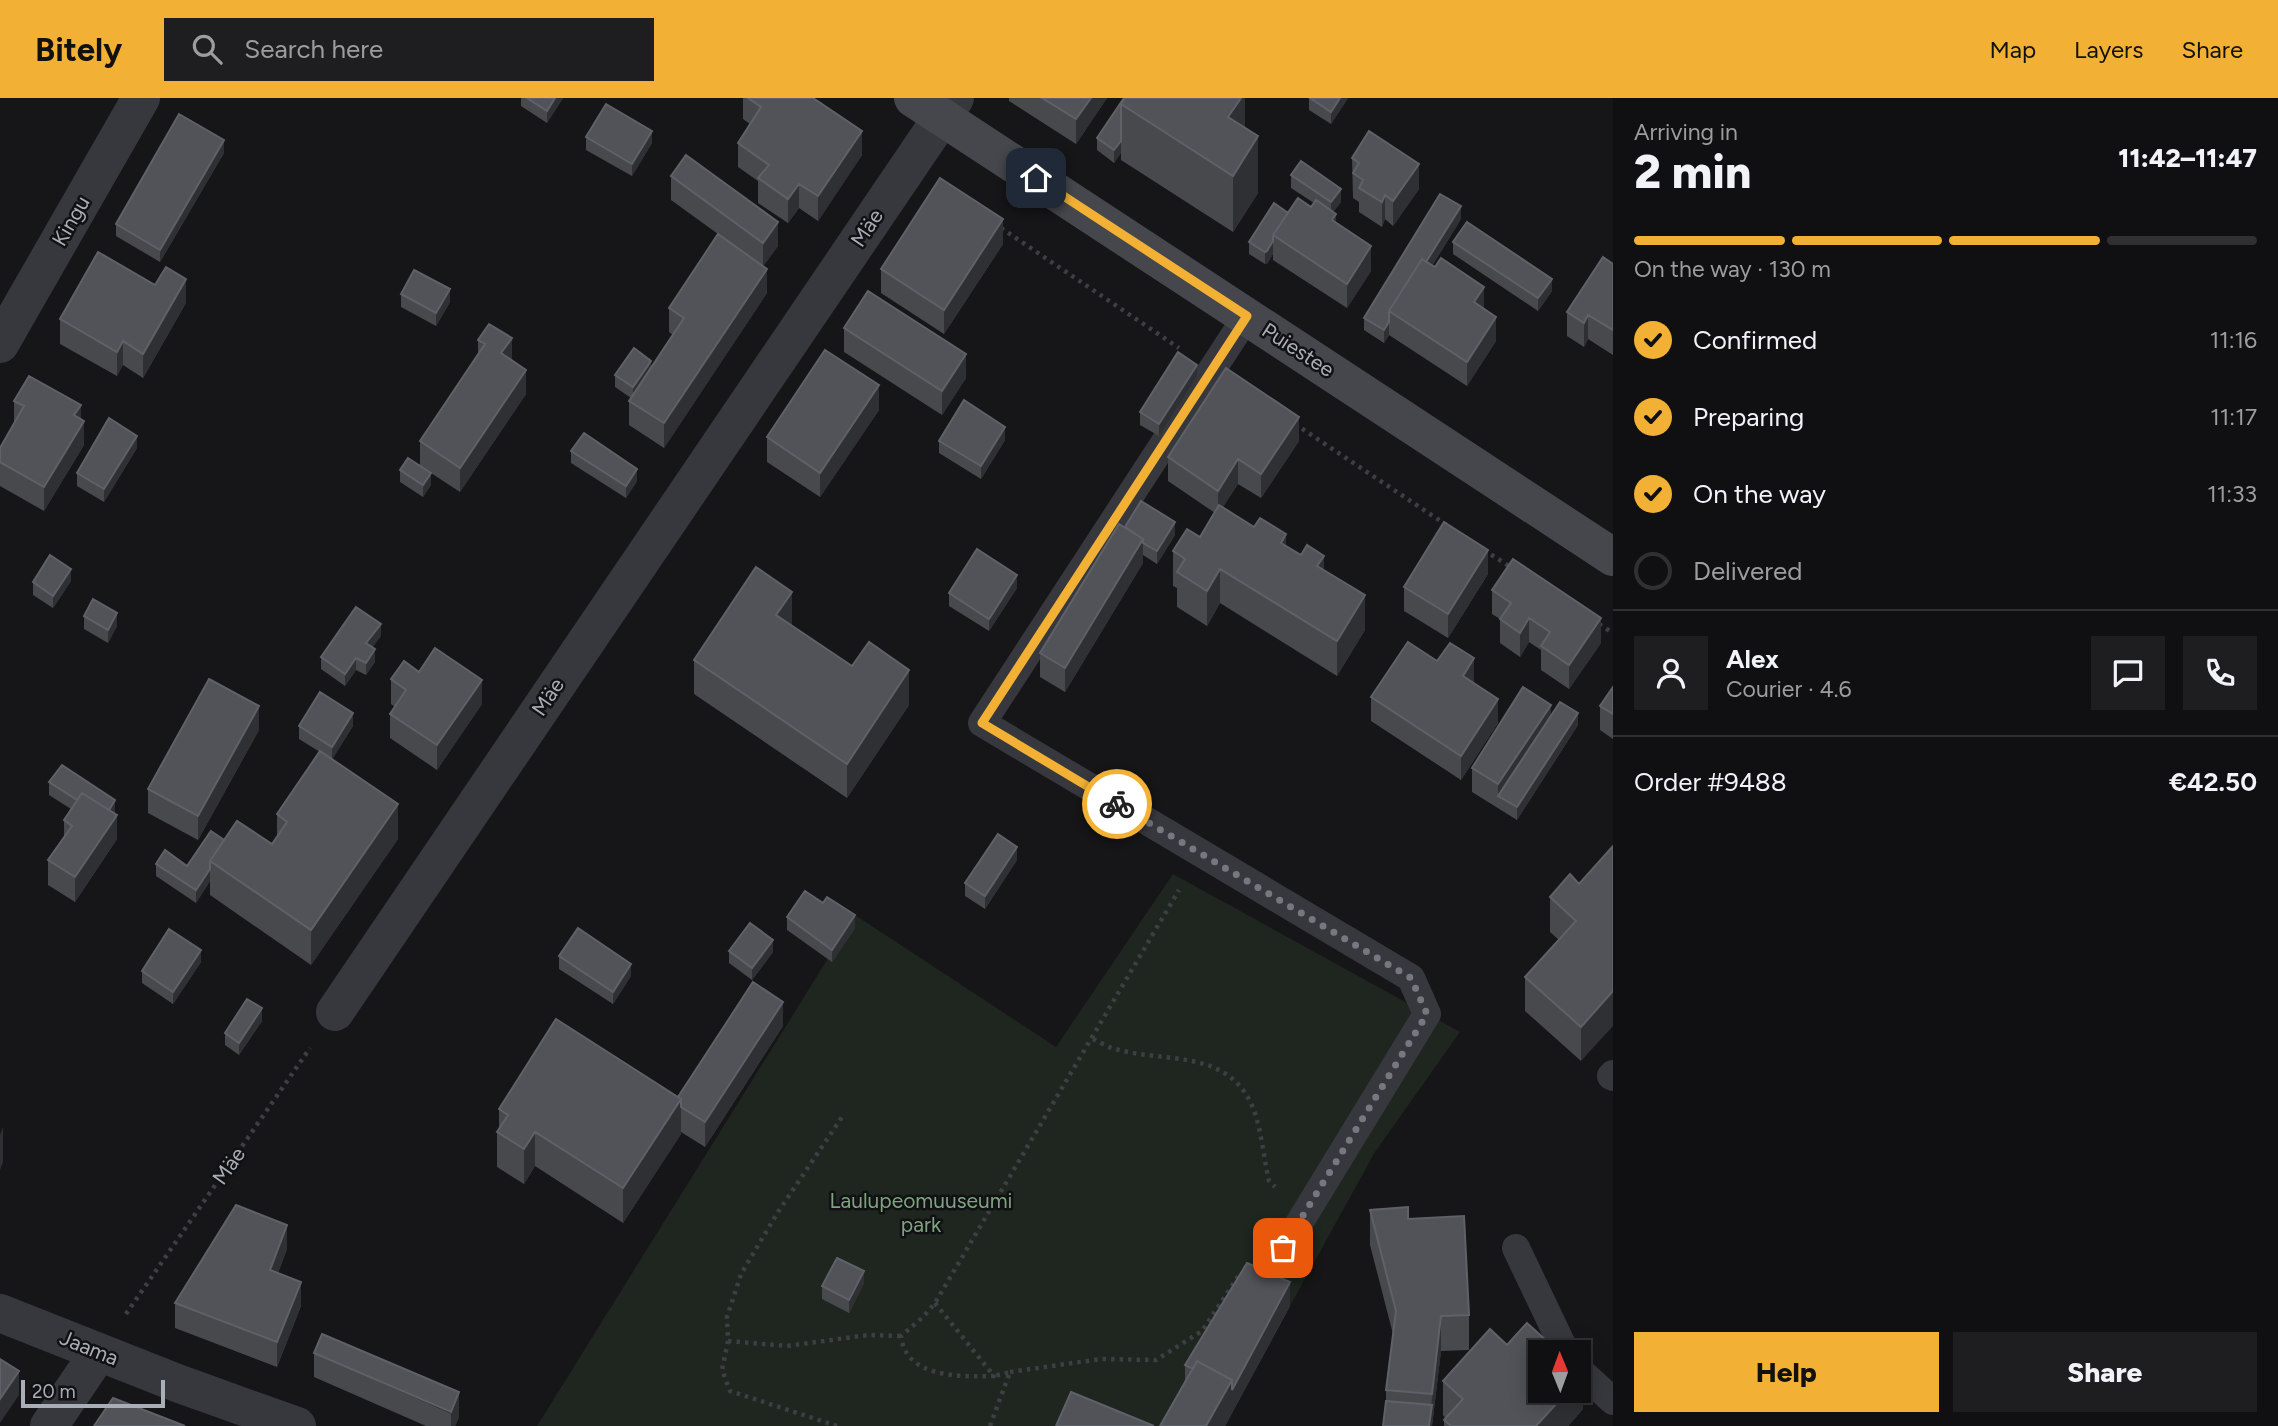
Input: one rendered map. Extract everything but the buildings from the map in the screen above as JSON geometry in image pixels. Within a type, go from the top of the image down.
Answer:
[{"type":"main road","name":"Puiestee","points":[[937,104],[1247,316],[1613,557]]},
{"type":"street","name":"Kingu","points":[[0,344],[141,98]]},
{"type":"street","name":"Mäe","points":[[335,1012],[937,104]]},
{"type":"street","name":"Jaama","points":[[0,1313],[297,1426]]},
{"type":"street","points":[[48,1426],[99,1352]]},
{"type":"lane","points":[[1247,316],[982,723],[1411,978],[1427,1014],[1283,1248]]},
{"type":"lane","points":[[1516,1248],[1560,1340]]},
{"type":"lane","points":[[1591,1381],[1613,1401]]},
{"type":"path","points":[[728,1341],[787,1346],[868,1335],[901,1336],[923,1317],[935,1303],[1179,890]]},
{"type":"path","name":"Mäe","points":[[140,1296],[335,1012]]},
{"type":"path","points":[[1093,1039],[1112,1048],[1190,1060],[1216,1068],[1238,1083],[1254,1108],[1269,1181],[1304,1214]]},
{"type":"path","points":[[837,1426],[730,1391],[722,1370],[728,1341],[727,1317],[741,1274],[778,1212],[842,1117]]},
{"type":"path","points":[[901,1336],[902,1349],[914,1363],[960,1377],[994,1376],[1101,1359],[1156,1360],[1202,1331],[1241,1273],[1283,1248]]},
{"type":"path","points":[[935,1303],[994,1376]]},
{"type":"path","points":[[990,1426],[1010,1372]]},
{"type":"green space","name":"Laulupeomuuseumi park","points":[[1173,874],[1460,1032],[1375,1152],[1290,1306],[1180,1426],[537,1426],[855,915],[1056,1047]]},
{"type":"way so far","points":[[1117,804],[1411,978],[1427,1014],[1283,1248]]},
{"type":"route","points":[[1036,178],[1247,316],[982,723],[1117,804]]}]
